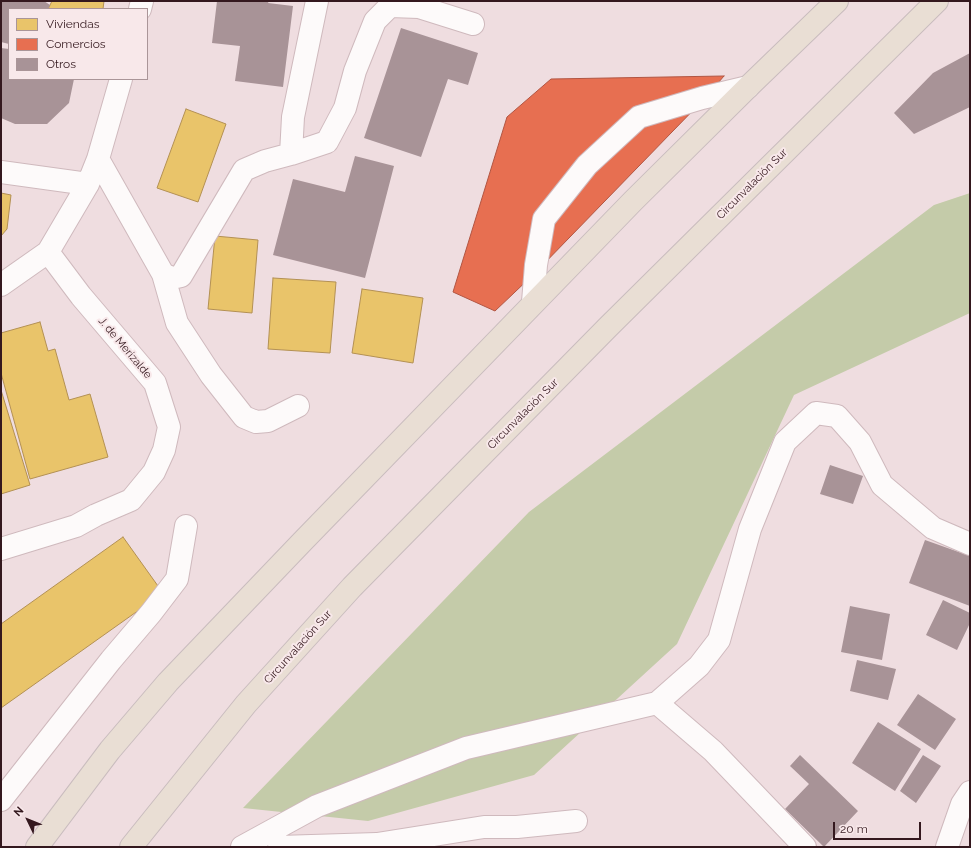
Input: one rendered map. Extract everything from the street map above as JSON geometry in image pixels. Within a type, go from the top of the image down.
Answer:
[{"type":"highway","points":[[37,845],[110,750],[168,682],[296,547],[633,201],[748,87],[838,1]]},
{"type":"highway","name":"Circunvalación Sur","points":[[131,847],[246,704],[352,587],[602,333],[937,1]]},
{"type":"street","points":[[291,154],[293,117],[317,1]]},
{"type":"street","points":[[163,274],[172,278],[181,276],[244,170],[265,161],[327,142],[345,108],[355,71],[375,21],[390,6],[418,7],[473,24]]},
{"type":"street","points":[[1,285],[48,252],[88,184],[98,159],[121,80]]},
{"type":"street","points":[[533,302],[536,265],[544,219],[587,166],[639,117],[702,98],[748,87]]},
{"type":"street","points":[[98,159],[163,274],[177,323],[211,375],[244,417],[256,422],[268,421],[298,406]]},
{"type":"street","points":[[1,172],[88,184]]},
{"type":"street","name":"J. de Merizalde","points":[[1,549],[76,526],[96,515],[131,500],[154,472],[164,450],[169,427],[155,383],[81,296],[48,252]]},
{"type":"street","points":[[242,847],[317,806],[466,748],[657,703],[699,666],[718,640],[750,529],[785,442],[816,413],[837,416],[860,442],[882,485],[904,504],[933,528],[970,544]]},
{"type":"street","points":[[1,800],[177,579],[186,526]]},
{"type":"street","points":[[657,703],[713,751],[805,847]]},
{"type":"street","points":[[947,847],[962,804],[970,792]]},
{"type":"street","points":[[279,847],[378,845],[484,827],[517,827],[576,821]]},
{"type":"green space","points":[[970,193],[970,313],[794,395],[677,644],[534,775],[368,821],[243,808],[529,512],[934,205]]},
{"type":"building: Viviendas","points":[[52,1],[104,1],[103,8],[48,8]]},
{"type":"building: Viviendas","points":[[186,109],[226,124],[198,202],[157,188]]},
{"type":"building: Viviendas","points":[[1,193],[11,195],[7,229],[1,236]]},
{"type":"building: Viviendas","points":[[215,236],[258,240],[252,313],[208,309]]},
{"type":"building: Viviendas","points":[[273,278],[336,282],[330,353],[268,349]]},
{"type":"building: Viviendas","points":[[362,289],[423,298],[413,363],[352,353]]},
{"type":"building: Viviendas","points":[[40,322],[48,351],[55,349],[69,400],[90,394],[108,457],[30,479],[1,373],[1,333]]},
{"type":"building: Viviendas","points":[[1,390],[30,485],[1,494]]},
{"type":"building: Viviendas","points":[[123,537],[163,593],[1,708],[1,624]]},
{"type":"building: Comercios","points":[[724,76],[706,97],[535,273],[495,311],[453,292],[507,117],[551,79]]},
{"type":"building: Otros","points":[[1,1],[44,1],[50,5],[48,8],[8,8],[8,44],[1,42]]},
{"type":"building: Otros","points":[[217,1],[269,1],[268,3],[293,6],[283,87],[235,81],[240,46],[212,43]]},
{"type":"building: Otros","points":[[401,28],[478,53],[468,85],[448,79],[421,157],[364,138]]},
{"type":"building: Otros","points":[[1,48],[8,49],[8,80],[74,80],[69,103],[47,124],[15,124],[1,118]]},
{"type":"building: Otros","points":[[970,53],[970,107],[914,134],[894,113],[933,73]]},
{"type":"building: Otros","points":[[355,156],[394,166],[365,278],[273,255],[293,179],[345,192]]},
{"type":"building: Otros","points":[[830,465],[863,476],[853,504],[820,494]]},
{"type":"building: Otros","points":[[925,540],[970,556],[970,606],[909,583]]},
{"type":"building: Otros","points":[[943,600],[970,613],[970,623],[957,650],[926,635]]},
{"type":"building: Otros","points":[[850,606],[890,614],[882,660],[841,652]]},
{"type":"building: Otros","points":[[857,660],[896,669],[888,700],[850,691]]},
{"type":"building: Otros","points":[[918,694],[956,719],[935,750],[897,725]]},
{"type":"building: Otros","points":[[878,722],[921,749],[895,791],[852,763]]},
{"type":"building: Otros","points":[[800,755],[858,811],[824,847],[785,809],[809,784],[790,766]]},
{"type":"building: Otros","points":[[923,755],[941,766],[916,803],[900,791]]}]
